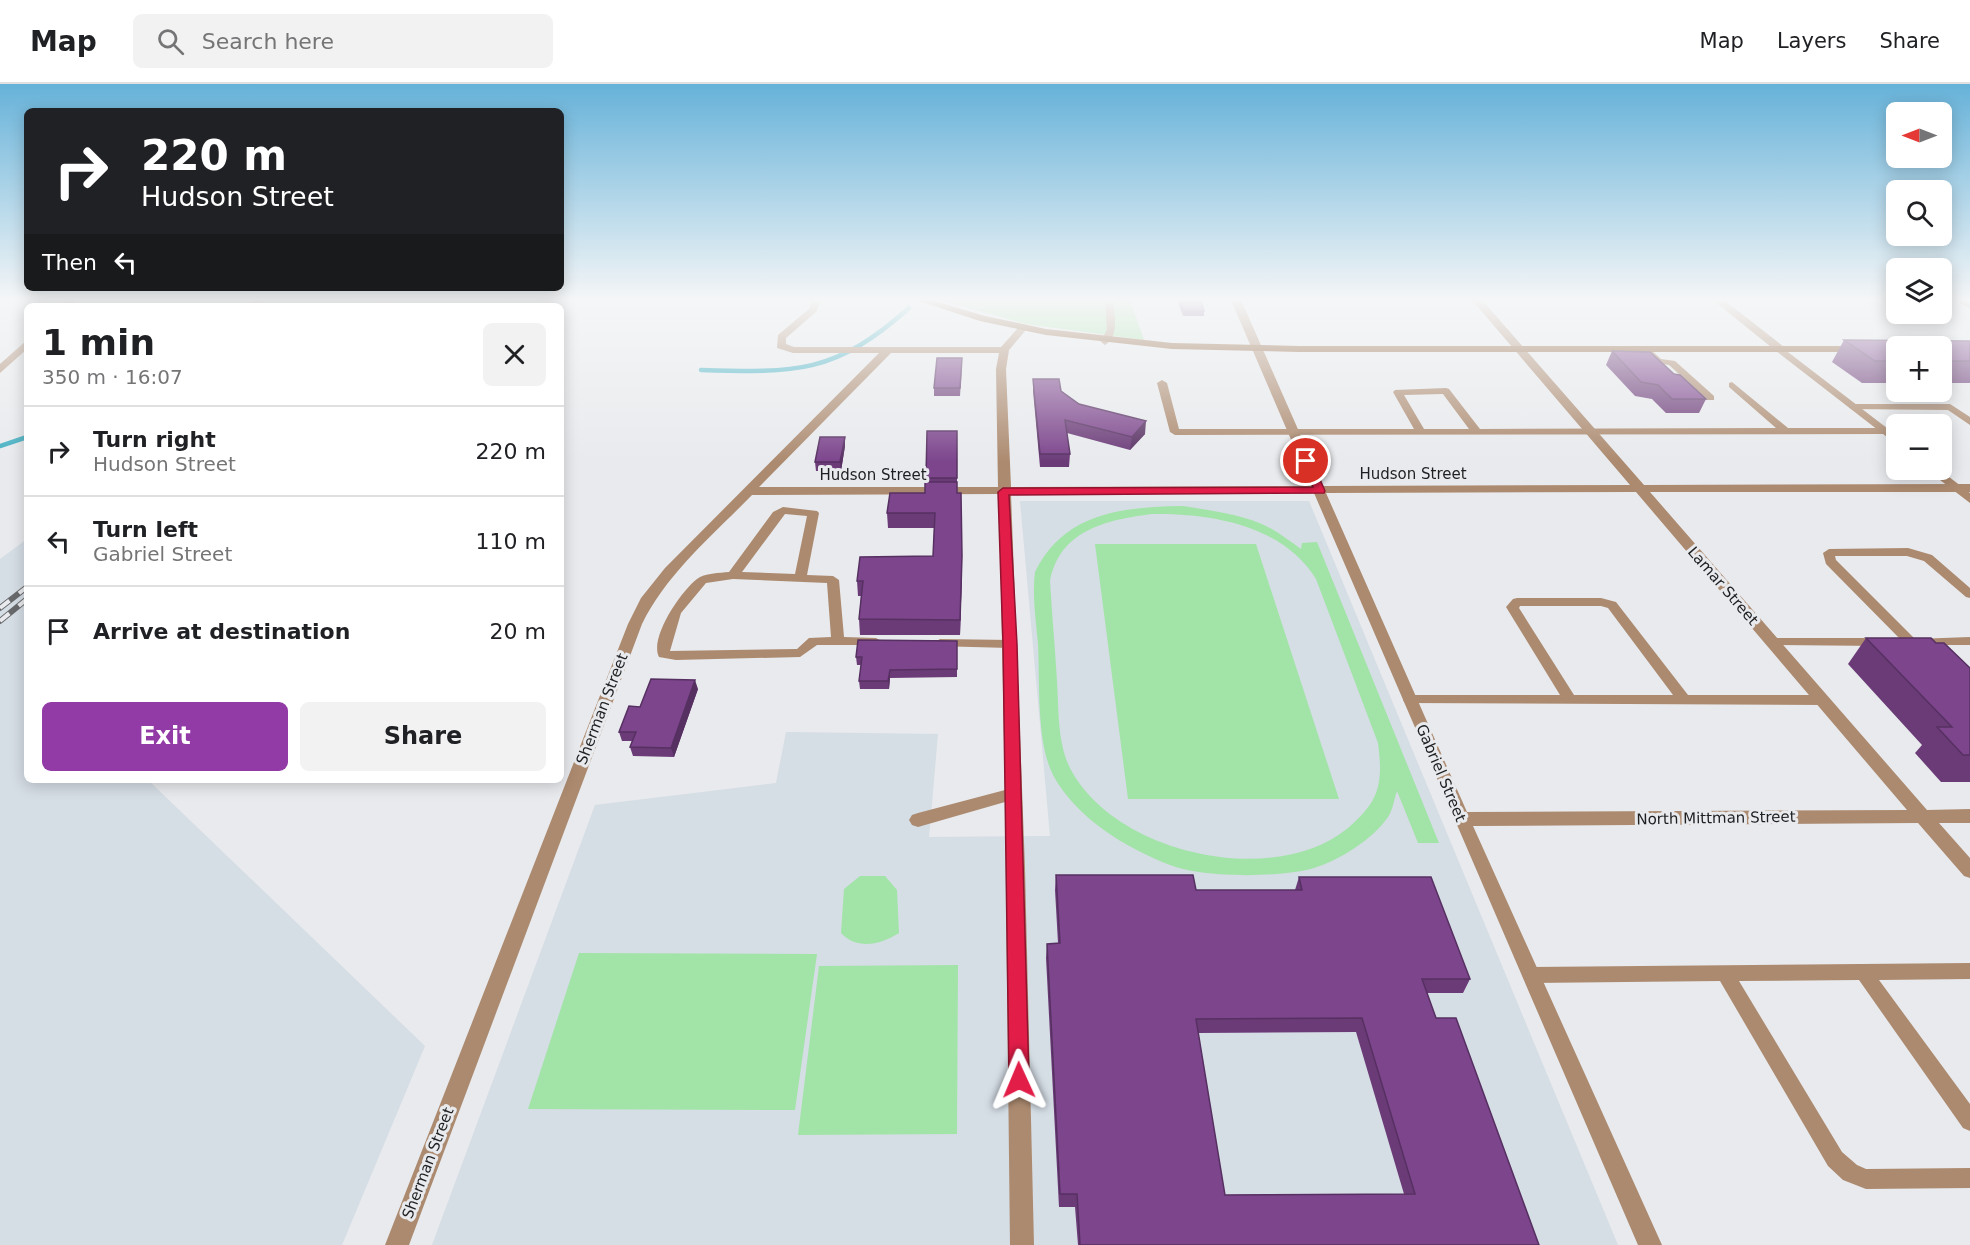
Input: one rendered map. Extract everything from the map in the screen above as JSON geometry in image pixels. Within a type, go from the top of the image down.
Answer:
[{"type":"street","points":[[0,370],[16,354]]},
{"type":"street","name":"Sherman Street","points":[[397,1245],[635,624],[656,587],[884,354]]},
{"type":"street","points":[[1003,354],[1001,369],[1003,492],[1010,644],[1022,1245]]},
{"type":"street","name":"Gabriel Street","points":[[1261,354],[1461,819],[1650,1245]]},
{"type":"street","name":"Lamar Street","points":[[1523,354],[1970,871]]},
{"type":"street","points":[[1787,354],[1884,431]]},
{"type":"street","points":[[1946,480],[1970,499]]},
{"type":"street","name":"Hudson Street","points":[[749,491],[1970,488]]},
{"type":"street","points":[[918,820],[1013,794]]},
{"type":"street","name":"North Mittman Street","points":[[1461,819],[1970,816]]},
{"type":"lane","points":[[1650,354],[1658,361],[1672,363],[1712,398]]},
{"type":"lane","points":[[1162,382],[1175,432],[1884,431]]},
{"type":"lane","points":[[1732,386],[1784,430]]},
{"type":"lane","points":[[1420,431],[1398,392],[1446,391],[1477,432]]},
{"type":"lane","points":[[1854,407],[1970,407]]},
{"type":"lane","points":[[1950,407],[1970,422]]},
{"type":"lane","points":[[802,511],[806,491]]},
{"type":"lane","points":[[733,575],[780,511],[802,511],[813,513],[814,517],[800,578]]},
{"type":"lane","points":[[1911,642],[1830,561],[1829,554],[1908,552],[1928,558],[1970,594]]},
{"type":"lane","points":[[838,641],[833,580],[733,575],[712,576],[702,580],[675,612],[663,649],[664,654],[676,656],[800,653],[814,641],[895,642]]},
{"type":"lane","points":[[1570,700],[1512,607],[1517,602],[1600,602],[1612,605],[1684,700]]},
{"type":"lane","points":[[1772,642],[1970,641]]},
{"type":"lane","points":[[930,643],[1010,644]]},
{"type":"lane","points":[[1410,700],[1822,700]]},
{"type":"lane","points":[[1531,975],[1970,971]]},
{"type":"lane","points":[[1864,973],[1970,1120]]},
{"type":"lane","points":[[1725,974],[1835,1159],[1850,1173],[1866,1179],[1970,1178]]},
{"type":"shaded area","points":[[1020,501],[1309,501],[1618,1245],[432,1245],[595,805],[776,783],[786,732],[938,734],[929,837],[1050,836]]},
{"type":"shaded area","points":[[24,541],[24,783],[151,783],[425,1046],[342,1245],[0,1245],[0,559]]},
{"type":"green space","points":[[1183,506],[1249,519],[1270,528],[1301,549],[1302,543],[1317,542],[1439,843],[1418,843],[1397,791],[1390,814],[1374,833],[1355,848],[1324,864],[1282,874],[1242,875],[1202,872],[1170,865],[1136,850],[1089,818],[1063,791],[1048,761],[1041,729],[1034,599],[1035,572],[1047,552],[1079,525],[1118,512]],"holes":[[[1152,514],[1174,514],[1221,520],[1265,534],[1285,546],[1302,561],[1316,579],[1378,743],[1380,768],[1378,787],[1368,808],[1348,828],[1317,846],[1280,856],[1240,859],[1199,853],[1159,841],[1123,823],[1093,799],[1066,760],[1060,727],[1050,581],[1055,564],[1075,539],[1102,524]]]},
{"type":"green space","points":[[1095,544],[1256,544],[1339,799],[1128,799]]},
{"type":"green space","points":[[860,876],[885,876],[897,890],[899,933],[877,943],[861,944],[841,933],[844,889]]},
{"type":"green space","points":[[579,953],[817,954],[795,1110],[528,1109]]},
{"type":"green space","points":[[958,965],[957,1134],[798,1135],[819,966]]},
{"type":"building","points":[[1615,354],[1652,354],[1706,399],[1672,399],[1658,385],[1641,382]]},
{"type":"building","points":[[1865,354],[1886,354],[1886,361],[1875,361]]},
{"type":"building","points":[[1952,354],[1970,354],[1970,361],[1952,361]]},
{"type":"building","points":[[937,358],[962,358],[960,388],[934,388]]},
{"type":"building","points":[[1033,379],[1059,379],[1061,391],[1079,404],[1146,421],[1132,437],[1065,420],[1070,454],[1040,454]]},
{"type":"building","points":[[927,431],[957,431],[957,478],[926,478]]},
{"type":"building","points":[[820,437],[845,437],[840,462],[815,462]]},
{"type":"building","points":[[925,482],[957,482],[957,493],[961,493],[960,620],[859,619],[863,581],[857,581],[860,557],[933,556],[935,513],[887,513],[890,493],[925,493]]},
{"type":"building","points":[[1866,638],[1931,638],[1936,643],[1944,643],[1970,668],[1970,755],[1963,755],[1937,727],[1952,727]]},
{"type":"building","points":[[858,640],[957,641],[957,669],[890,670],[888,681],[859,681],[862,657],[856,657]]},
{"type":"building","points":[[651,679],[695,680],[671,748],[630,747],[636,732],[619,732],[629,706],[640,707]]},
{"type":"building","points":[[1056,875],[1193,875],[1196,890],[1302,890],[1299,877],[1431,877],[1470,979],[1422,979],[1436,1018],[1456,1018],[1539,1245],[1080,1245],[1077,1194],[1060,1194],[1047,944],[1060,943]],"holes":[[[1362,1018],[1415,1194],[1225,1195],[1196,1019]]]},
{"type":"waterway","points":[[701,370],[789,369],[813,365],[842,354]]},
{"type":"waterway","points":[[0,446],[24,438]]},
{"type":"railway","points":[[0,608],[24,589]]},
{"type":"railway","points":[[0,621],[24,601]]},
{"type":"route","points":[[1019,1080],[1010,644],[1003,492],[1320,491],[1306,461]]}]
